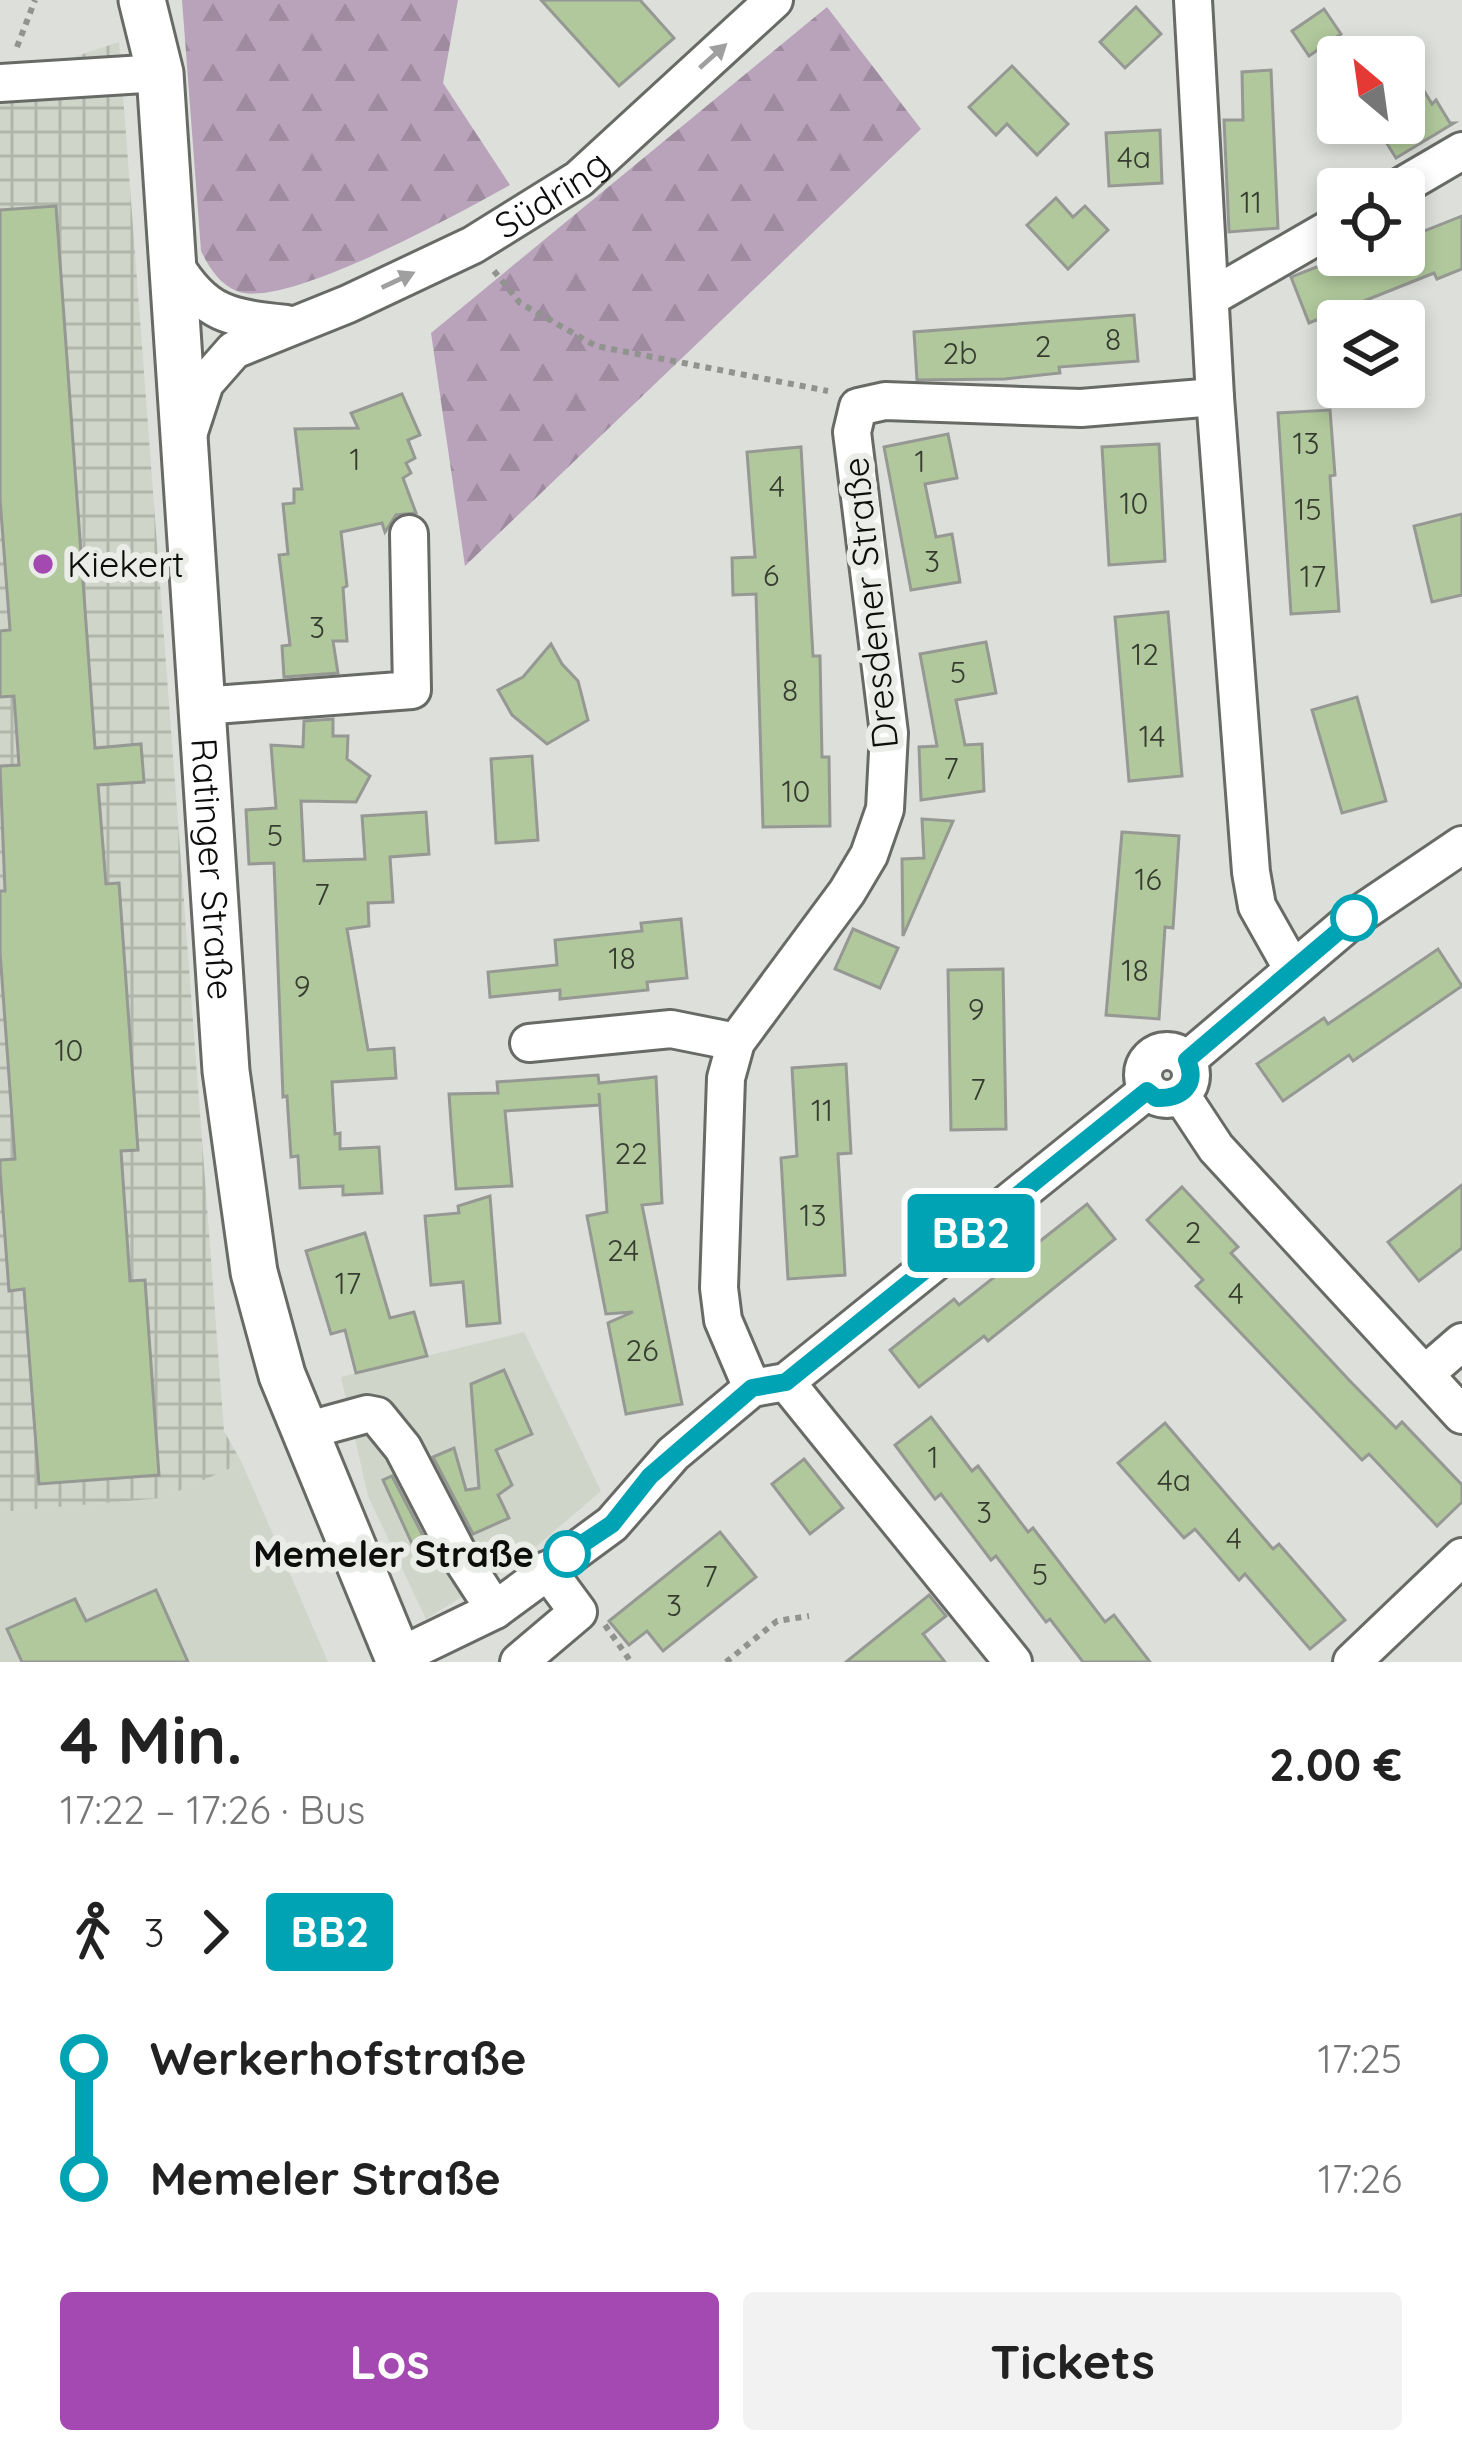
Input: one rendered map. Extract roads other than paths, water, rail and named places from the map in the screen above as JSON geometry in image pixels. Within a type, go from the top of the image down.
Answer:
[{"type":"main road","points":[[109,0],[157,60]]},
{"type":"main road","name":"Ratinger Straße","points":[[142,0],[157,60],[175,265],[226,1071],[254,1273],[282,1375],[399,1659]]},
{"type":"street","name":"Südring","points":[[185,445],[212,370],[234,350],[348,304],[473,245],[579,179],[774,0]]},
{"type":"street","points":[[1193,0],[1215,397],[1251,872],[1257,906],[1292,968]]},
{"type":"street","points":[[3,82],[157,60]]},
{"type":"street","points":[[1425,173],[1462,151]]},
{"type":"street","points":[[1213,296],[1317,236]]},
{"type":"street","name":"Südring","points":[[175,265],[197,297],[222,314],[290,325]]},
{"type":"street","name":"Dresdener Straße","points":[[769,1385],[723,1320],[719,1288],[726,1078],[736,1042],[847,892],[869,855],[885,809],[889,734],[852,432],[858,407],[885,401],[1081,408],[1215,397]]},
{"type":"street","points":[[201,706],[412,690],[410,534]]},
{"type":"street","points":[[399,1659],[495,1610],[612,1524],[650,1476],[1171,1082],[1292,968],[1407,879],[1462,845]]},
{"type":"street","points":[[529,1043],[670,1029],[736,1042]]},
{"type":"street","points":[[1171,1082],[1216,1148],[1462,1414]]},
{"type":"street","points":[[1425,1374],[1462,1342]]},
{"type":"street","points":[[769,1385],[1013,1662]]},
{"type":"street","points":[[305,1430],[367,1414],[377,1416],[403,1448],[456,1550],[495,1610]]},
{"type":"street","points":[[1352,1662],[1462,1557]]},
{"type":"street","points":[[519,1662],[578,1612],[547,1570]]},
{"type":"place","name":"Kiekert","points":[[43,564]]},
{"type":"place","name":"Memeler Straße","points":[[567,1554]]}]
